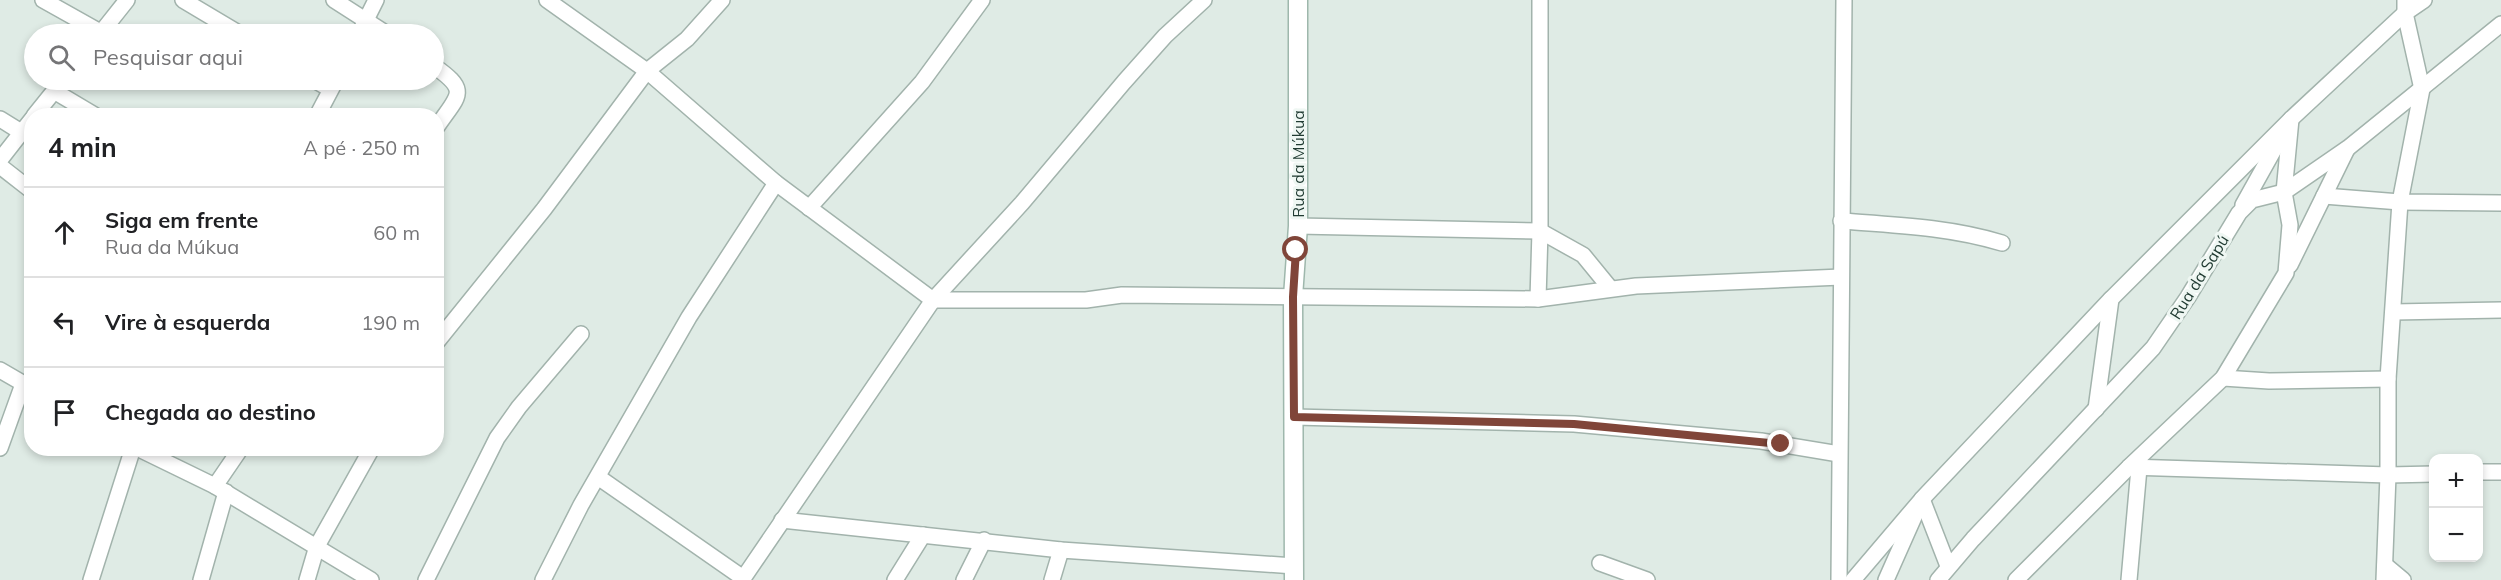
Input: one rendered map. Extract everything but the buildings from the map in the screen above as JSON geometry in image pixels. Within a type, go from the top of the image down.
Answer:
[{"type":"street","points":[[43,0],[84,24]]},
{"type":"street","points":[[109,24],[127,0]]},
{"type":"street","points":[[183,0],[223,24]]},
{"type":"street","points":[[334,0],[372,24]]},
{"type":"street","points":[[365,24],[376,0]]},
{"type":"street","points":[[547,0],[647,71],[776,183],[933,300],[1086,300],[1122,295],[1538,298],[1610,288],[1841,277]]},
{"type":"street","points":[[444,333],[544,209],[647,71],[687,39],[722,0]]},
{"type":"street","points":[[809,208],[922,82],[982,0]]},
{"type":"street","points":[[598,477],[742,579],[933,300],[1022,203],[1165,36],[1204,0]]},
{"type":"street","name":"Rua da Múkua","points":[[1294,573],[1293,297],[1298,226],[1299,0]]},
{"type":"street","points":[[1538,298],[1540,0]]},
{"type":"street","points":[[1839,580],[1844,0]]},
{"type":"street","points":[[1854,580],[1922,499],[2111,299],[2405,7],[2424,0]]},
{"type":"street","points":[[2403,580],[2384,573],[2388,475],[2388,379],[2400,202],[2422,89],[2405,7]]},
{"type":"street","name":"Rua da Sapú","points":[[1938,580],[1948,566],[2153,348],[2188,297],[2238,213],[2252,200],[2284,192],[2348,148],[2501,24]]},
{"type":"street","points":[[444,73],[452,79],[458,90],[457,96],[444,116]]},
{"type":"street","points":[[40,108],[55,90]]},
{"type":"street","points":[[63,90],[86,108]]},
{"type":"street","points":[[321,108],[330,90]]},
{"type":"street","points":[[2286,273],[2290,225],[2284,192],[2291,118]]},
{"type":"street","points":[[2238,213],[2291,118]]},
{"type":"street","points":[[0,119],[21,132]]},
{"type":"street","points":[[0,160],[24,128]]},
{"type":"street","points":[[2016,580],[2134,468],[2223,378],[2286,273],[2348,148]]},
{"type":"street","points":[[0,166],[24,185]]},
{"type":"street","points":[[543,580],[581,505],[689,316],[776,183]]},
{"type":"street","points":[[2324,196],[2400,202],[2501,203]]},
{"type":"street","points":[[1841,221],[1924,227],[1982,237],[2002,243]]},
{"type":"street","points":[[1298,226],[1540,231],[1583,255],[1610,288]]},
{"type":"street","points":[[2096,409],[2111,299]]},
{"type":"street","points":[[2393,312],[2501,310]]},
{"type":"street","points":[[426,580],[497,438],[519,407],[581,334]]},
{"type":"street","points":[[0,370],[24,385]]},
{"type":"street","points":[[2223,378],[2269,381],[2388,379]]},
{"type":"street","points":[[0,448],[24,394]]},
{"type":"street","points":[[1294,417],[1574,424],[1761,441],[1839,454]]},
{"type":"street","points":[[91,580],[132,456]]},
{"type":"street","points":[[152,456],[221,489],[371,580]]},
{"type":"street","points":[[201,580],[221,489],[237,456]]},
{"type":"street","points":[[307,580],[317,546],[368,456]]},
{"type":"street","points":[[2134,468],[2429,474]]},
{"type":"street","points":[[2129,580],[2134,468]]},
{"type":"street","points":[[2483,472],[2501,472]]},
{"type":"street","points":[[1922,499],[1948,566]]},
{"type":"street","points":[[1886,580],[1922,499]]},
{"type":"street","points":[[782,520],[1294,573]]},
{"type":"street","points":[[895,580],[923,535]]},
{"type":"street","points":[[964,580],[984,540]]},
{"type":"street","points":[[1052,580],[1061,550]]},
{"type":"street","points":[[1600,563],[1647,580]]},
{"type":"route","points":[[1296,250],[1293,297],[1294,417],[1574,424],[1781,444]]}]
